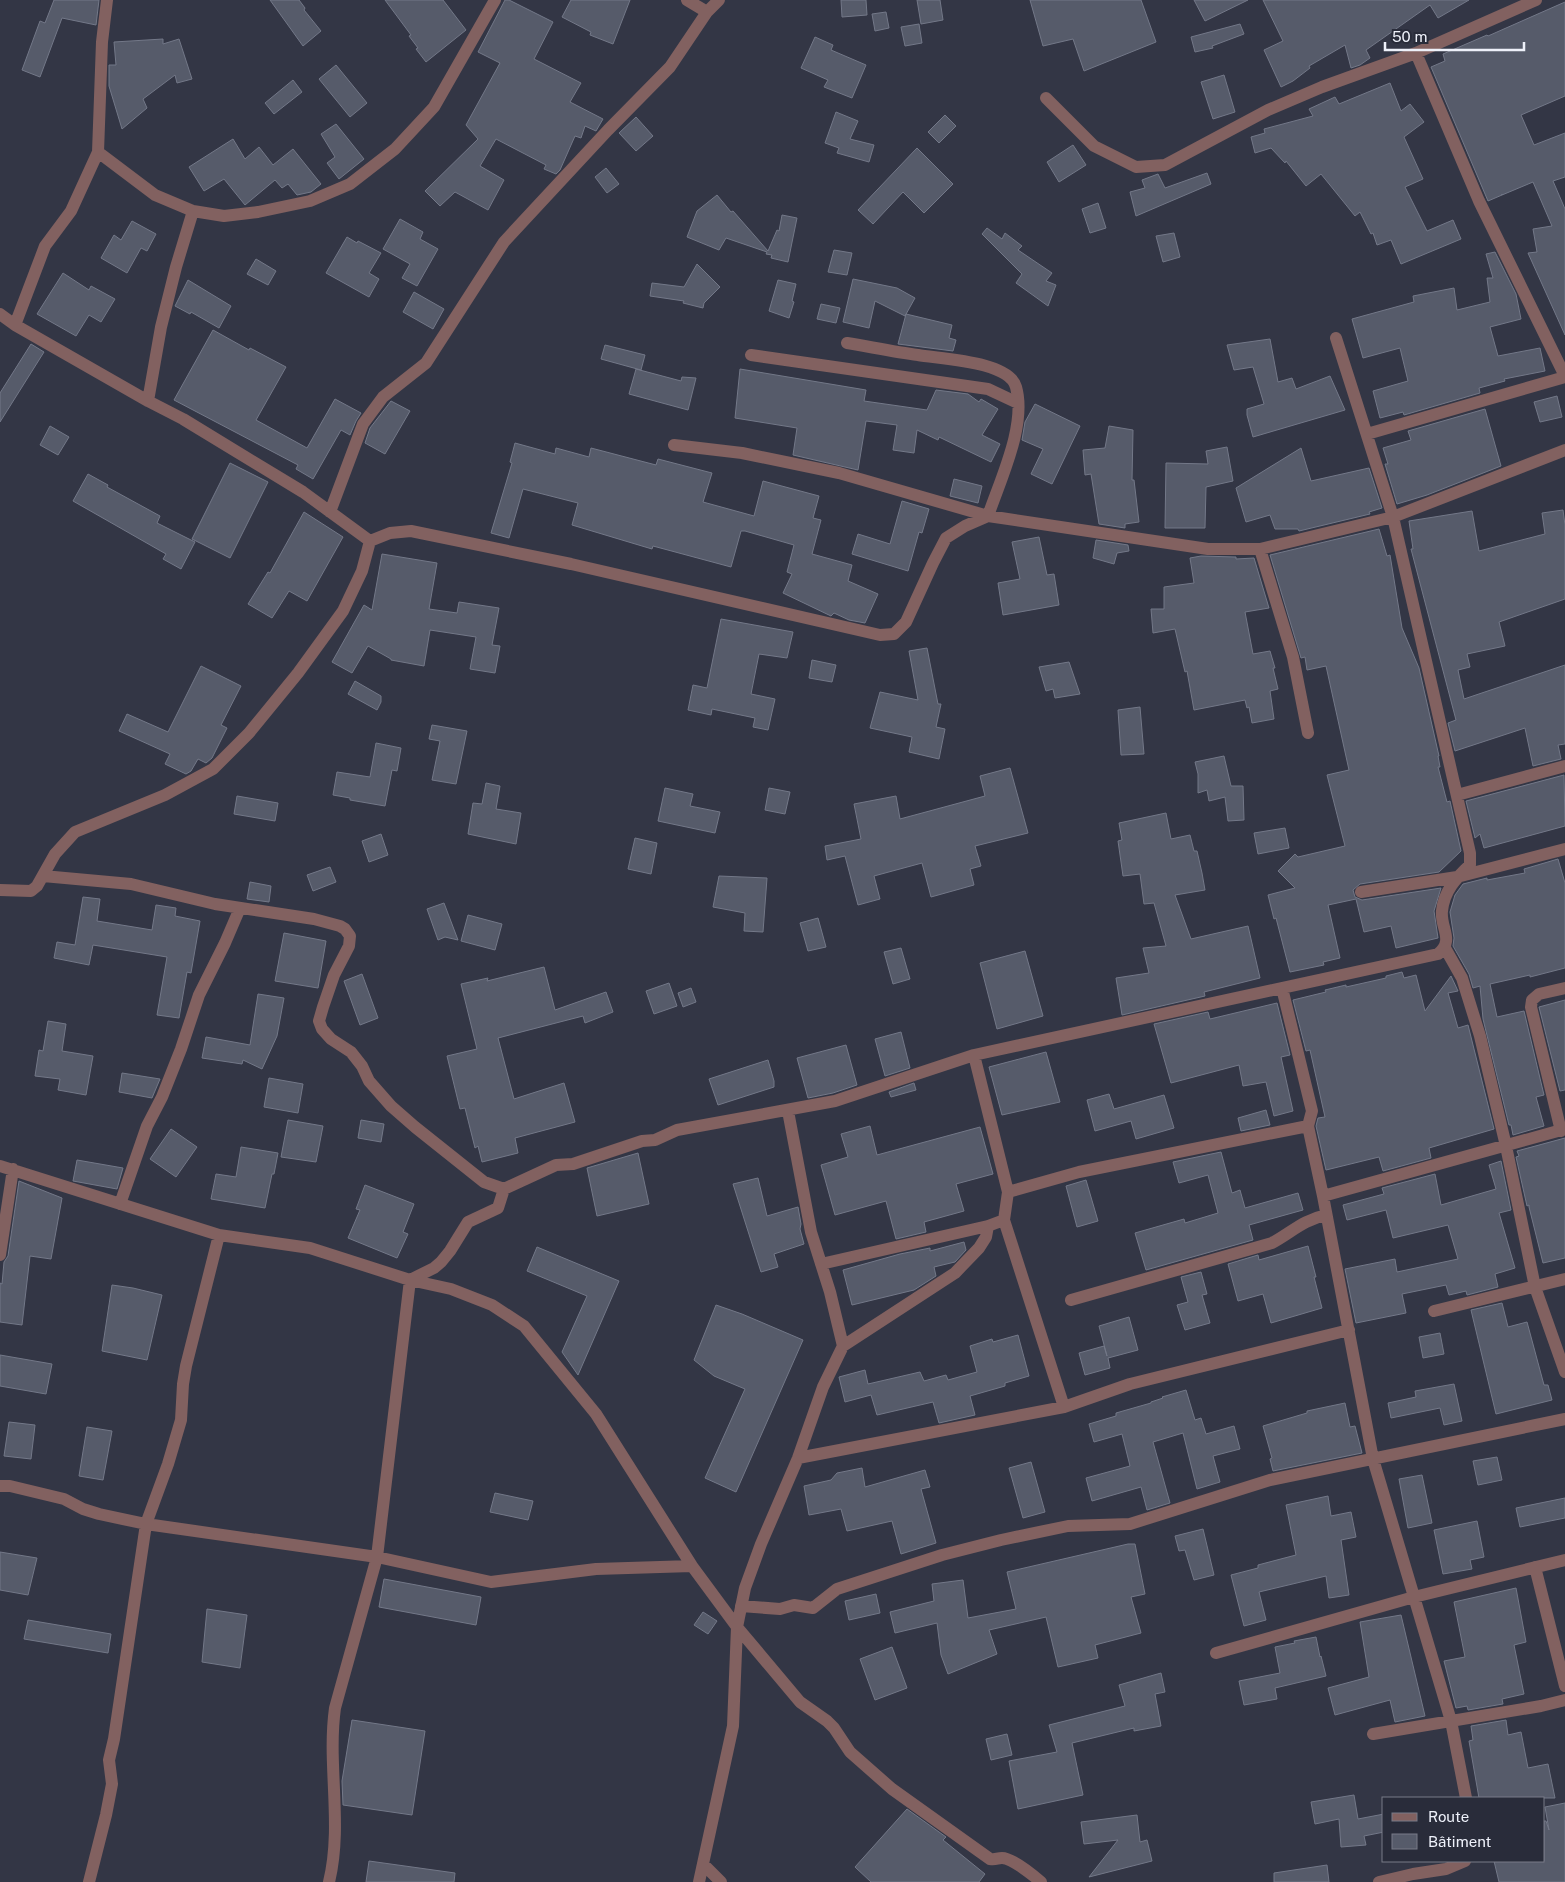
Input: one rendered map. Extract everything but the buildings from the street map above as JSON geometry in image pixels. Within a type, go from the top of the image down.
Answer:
[{"type":"street","points":[[15,325],[45,246],[71,211],[98,152],[102,42],[108,0]]},
{"type":"street","points":[[98,152],[155,195],[193,210],[224,216],[258,212],[310,201],[350,184],[395,149],[434,107],[495,0]]},
{"type":"street","points":[[687,0],[707,12]]},
{"type":"street","points":[[330,512],[363,424],[382,397],[426,363],[504,242],[608,130],[670,67],[707,12],[720,0]]},
{"type":"street","points":[[1046,98],[1094,146],[1136,167],[1166,165],[1268,110],[1322,87],[1416,53],[1536,0]]},
{"type":"street","points":[[1367,434],[1565,376],[1479,201],[1416,53]]},
{"type":"street","points":[[148,401],[161,327],[193,210]]},
{"type":"street","points":[[0,314],[15,325],[183,419],[303,492],[370,541]]},
{"type":"street","points":[[1336,338],[1393,516],[1470,853],[1470,865],[1457,877],[1446,893],[1441,912],[1446,939],[1445,948],[1462,978],[1472,1007],[1506,1146],[1535,1287],[1565,1372]]},
{"type":"street","points":[[370,541],[390,533],[411,531],[571,564],[880,635],[894,634],[906,622],[932,563],[946,538],[964,526],[988,516],[1017,427],[1018,403],[1016,387],[1013,381],[1000,372],[969,362],[847,343]]},
{"type":"street","points":[[751,355],[988,390],[1018,403]]},
{"type":"street","points":[[674,445],[742,453],[839,473],[988,516],[1208,549],[1260,549],[1393,516],[1565,450]]},
{"type":"street","points":[[0,890],[31,891],[37,886],[55,854],[75,832],[165,795],[212,769],[249,733],[298,674],[343,611],[362,571],[370,541]]},
{"type":"street","points":[[1260,549],[1293,657],[1308,733]]},
{"type":"street","points":[[1457,795],[1565,766]]},
{"type":"street","points":[[1362,892],[1457,877],[1565,849]]},
{"type":"street","points":[[43,876],[131,884],[215,904],[314,919],[346,929],[350,936],[349,946],[334,975],[323,1007],[319,1021],[322,1029],[331,1039],[351,1052],[362,1066],[369,1082],[391,1106],[484,1182],[504,1189],[556,1165],[573,1164],[642,1141],[655,1140],[677,1130],[835,1101],[974,1055],[1438,954],[1445,948]]},
{"type":"street","points":[[120,1204],[147,1126],[162,1097],[182,1049],[199,995],[240,908]]},
{"type":"street","points":[[1282,988],[1312,1111],[1308,1126],[1373,1459],[1451,1721],[1466,1797]]},
{"type":"street","points":[[1323,1196],[1563,1130],[1531,1008],[1532,1000],[1539,994],[1565,988]]},
{"type":"street","points":[[974,1055],[1008,1192],[1004,1220],[1064,1407]]},
{"type":"street","points":[[788,1110],[809,1223],[830,1292],[843,1346]]},
{"type":"street","points":[[1008,1192],[1079,1172],[1308,1126]]},
{"type":"street","points":[[0,1166],[219,1235],[310,1248],[410,1280],[451,1289],[492,1305],[524,1326],[596,1414],[692,1566],[737,1626],[800,1702],[834,1728],[850,1752],[918,1808],[990,1859],[1002,1858],[1011,1861],[1042,1882]]},
{"type":"street","points":[[0,1255],[13,1169]]},
{"type":"street","points":[[410,1280],[434,1268],[441,1262],[468,1222],[498,1208],[504,1189]]},
{"type":"street","points":[[1071,1300],[1272,1244],[1286,1236],[1298,1225],[1312,1218],[1326,1215]]},
{"type":"street","points":[[821,1264],[988,1226],[1004,1220]]},
{"type":"street","points":[[699,1882],[733,1726],[737,1626],[745,1588],[761,1544],[798,1458],[823,1387],[843,1346],[955,1273],[979,1248],[986,1237],[988,1226]]},
{"type":"street","points":[[89,1882],[112,1784],[109,1760],[114,1739],[134,1590],[146,1524],[168,1464],[181,1420],[186,1366],[219,1235]]},
{"type":"street","points":[[1434,1311],[1565,1279]]},
{"type":"street","points":[[329,1882],[334,1863],[336,1830],[334,1757],[331,1733],[335,1708],[377,1557],[410,1280]]},
{"type":"street","points":[[798,1458],[1064,1407],[1130,1384],[1349,1330]]},
{"type":"street","points":[[741,1606],[780,1609],[794,1606],[813,1608],[836,1589],[942,1555],[1068,1526],[1130,1524],[1270,1480],[1565,1419]]},
{"type":"street","points":[[0,1486],[10,1486],[64,1499],[83,1509],[99,1514],[146,1524],[377,1557],[491,1582],[521,1580],[540,1575],[587,1570],[692,1566]]},
{"type":"street","points":[[1216,1653],[1414,1597],[1565,1560]]},
{"type":"street","points":[[1535,1567],[1565,1686]]},
{"type":"street","points":[[1373,1734],[1540,1706],[1565,1700]]},
{"type":"street","points":[[1380,1882],[1446,1869],[1463,1862]]},
{"type":"street","points":[[702,1864],[721,1882]]}]
